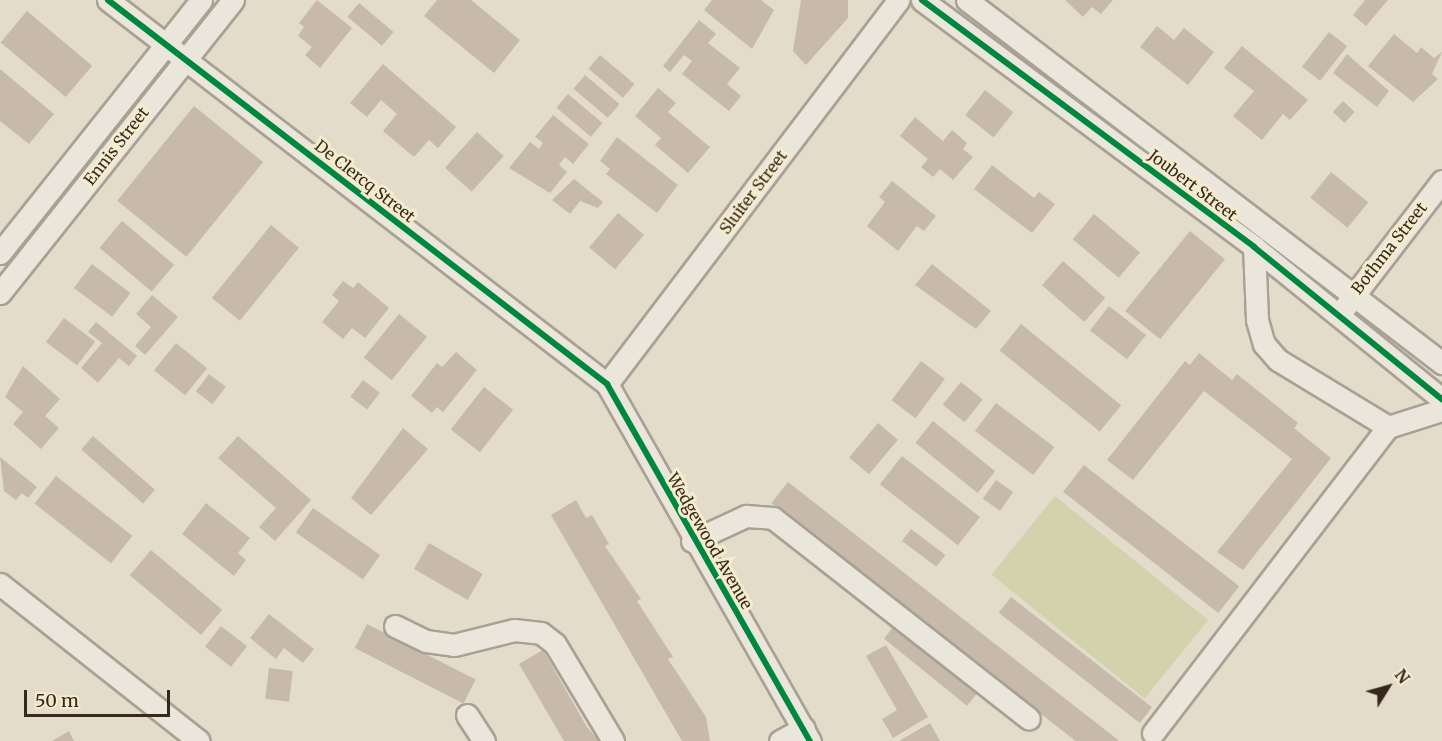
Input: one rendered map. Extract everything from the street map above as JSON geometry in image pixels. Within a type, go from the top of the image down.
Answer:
[{"type":"street","name":"De Clercq Street","points":[[108,0],[607,384]]},
{"type":"street","name":"Ennis Street","points":[[0,253],[201,0]]},
{"type":"street","name":"Ennis Street","points":[[0,293],[233,0]]},
{"type":"street","name":"Sluiter Street","points":[[607,384],[899,0]]},
{"type":"street","name":"Joubert Street","points":[[922,0],[1254,247],[1442,399]]},
{"type":"street","name":"Joubert Street","points":[[967,0],[1442,363]]},
{"type":"street","name":"Bothma Street","points":[[1338,317],[1442,181]]},
{"type":"street","points":[[1254,247],[1257,320],[1270,353],[1388,427]]},
{"type":"street","name":"Wedgewood Avenue","points":[[607,384],[693,541],[807,735]]},
{"type":"street","points":[[1153,732],[1388,427],[1442,410]]},
{"type":"street","points":[[693,541],[746,516],[773,518],[1029,719]]},
{"type":"street","points":[[0,584],[199,741]]},
{"type":"street","points":[[395,626],[426,641],[454,645],[514,630],[541,633],[555,644],[613,741]]},
{"type":"street","points":[[467,715],[484,741]]},
{"type":"street","points":[[780,741],[807,735]]},
{"type":"green space","points":[[1055,496],[1208,620],[1145,698],[991,574]]},
{"type":"building","points":[[317,0],[352,28],[320,68],[305,55],[312,47],[298,36],[304,27],[299,23]]},
{"type":"building","points":[[437,0],[471,0],[520,40],[494,73],[424,16]]},
{"type":"building","points":[[712,0],[761,0],[774,10],[752,49],[704,10]]},
{"type":"building","points":[[801,0],[848,0],[848,18],[806,65],[793,51]]},
{"type":"building","points":[[1065,0],[1113,0],[1101,14],[1092,7],[1083,17]]},
{"type":"building","points":[[1365,0],[1388,0],[1366,26],[1353,15]]},
{"type":"building","points":[[359,3],[393,32],[382,46],[347,17]]},
{"type":"building","points":[[27,11],[92,66],[66,97],[1,42]]},
{"type":"building","points":[[699,20],[716,34],[708,43],[740,68],[727,84],[741,96],[729,111],[682,74],[692,61],[684,55],[670,72],[663,66]]},
{"type":"building","points":[[1157,26],[1174,40],[1184,28],[1214,52],[1188,85],[1140,47]]},
{"type":"building","points":[[1329,32],[1347,46],[1320,81],[1302,67]]},
{"type":"building","points":[[1394,34],[1417,53],[1421,47],[1434,58],[1442,52],[1432,74],[1438,79],[1413,102],[1368,66]]},
{"type":"building","points":[[1242,46],[1308,100],[1290,120],[1283,114],[1262,140],[1233,116],[1254,91],[1224,68]]},
{"type":"building","points":[[1347,54],[1389,91],[1377,107],[1333,73]]},
{"type":"building","points":[[600,55],[634,84],[623,98],[588,69]]},
{"type":"building","points":[[383,64],[456,127],[438,148],[429,140],[414,157],[383,131],[397,114],[381,100],[367,117],[350,103]]},
{"type":"building","points":[[0,69],[54,114],[29,144],[0,121]]},
{"type":"building","points":[[585,75],[619,104],[608,118],[573,89]]},
{"type":"building","points":[[658,88],[676,103],[668,112],[710,147],[688,173],[655,145],[661,138],[635,116]]},
{"type":"building","points":[[985,90],[1013,112],[994,137],[965,115]]},
{"type":"building","points":[[568,94],[602,123],[591,137],[556,108]]},
{"type":"building","points":[[1343,101],[1355,112],[1344,123],[1333,112]]},
{"type":"building","points":[[194,106],[263,162],[186,257],[117,201]]},
{"type":"building","points":[[553,115],[589,144],[573,164],[565,157],[559,165],[567,172],[550,193],[509,168],[530,142],[539,149],[543,143],[535,137]]},
{"type":"building","points":[[915,117],[943,141],[952,130],[967,143],[963,149],[973,157],[953,180],[940,169],[933,177],[921,167],[928,159],[900,136]]},
{"type":"building","points":[[477,132],[504,156],[472,192],[445,168]]},
{"type":"building","points":[[617,137],[678,185],[657,213],[606,174],[610,169],[600,161]]},
{"type":"building","points":[[992,165],[1034,198],[1039,192],[1055,204],[1032,233],[974,189]]},
{"type":"building","points":[[1331,172],[1368,202],[1348,228],[1310,198]]},
{"type":"building","points":[[574,179],[603,202],[598,208],[580,201],[570,214],[552,200]]},
{"type":"building","points":[[892,181],[936,216],[924,231],[917,226],[898,251],[867,226],[885,202],[879,197]]},
{"type":"building","points":[[618,213],[644,235],[615,269],[589,247]]},
{"type":"building","points":[[1094,214],[1140,253],[1119,278],[1073,239]]},
{"type":"building","points":[[122,221],[174,265],[152,292],[100,248]]},
{"type":"building","points":[[271,225],[299,248],[240,321],[212,298]]},
{"type":"building","points":[[1190,231],[1225,259],[1160,339],[1125,311]]},
{"type":"building","points":[[1063,261],[1105,298],[1084,322],[1042,285]]},
{"type":"building","points":[[92,264],[130,293],[112,317],[74,288]]},
{"type":"building","points":[[932,264],[991,311],[976,329],[915,285]]},
{"type":"building","points":[[343,281],[353,288],[358,282],[389,308],[365,338],[352,328],[343,339],[322,322],[339,301],[332,295]]},
{"type":"building","points":[[152,295],[178,317],[145,355],[135,346],[151,327],[136,314]]},
{"type":"building","points":[[1109,306],[1146,335],[1127,359],[1090,330]]},
{"type":"building","points":[[399,314],[427,337],[392,380],[364,358]]},
{"type":"building","points":[[64,318],[95,341],[77,365],[46,342]]},
{"type":"building","points":[[96,322],[137,356],[129,366],[119,358],[98,383],[81,368],[102,343],[88,332]]},
{"type":"building","points":[[1021,324],[1121,405],[1100,432],[1000,350]]},
{"type":"building","points":[[176,343],[207,368],[185,395],[154,370]]},
{"type":"building","points":[[456,352],[477,370],[443,412],[437,407],[432,413],[411,396],[437,363],[442,367]]},
{"type":"building","points":[[1199,353],[1232,380],[1237,374],[1298,423],[1294,428],[1331,458],[1243,570],[1217,552],[1292,459],[1204,391],[1133,480],[1107,460],[1185,361],[1190,365]]},
{"type":"building","points":[[921,361],[945,379],[915,418],[892,400]]},
{"type":"building","points":[[23,366],[60,399],[45,416],[59,428],[41,449],[13,424],[23,412],[5,397]]},
{"type":"building","points":[[209,374],[226,387],[213,404],[196,392]]},
{"type":"building","points":[[363,380],[380,393],[367,409],[350,397]]},
{"type":"building","points":[[961,382],[983,400],[965,422],[943,405]]},
{"type":"building","points":[[484,387],[513,410],[480,452],[451,430]]},
{"type":"building","points":[[996,403],[1054,447],[1033,475],[975,431]]},
{"type":"building","points":[[933,421],[995,471],[978,493],[915,443]]},
{"type":"building","points":[[878,423],[898,440],[869,474],[849,457]]},
{"type":"building","points":[[403,428],[428,449],[371,515],[351,498]]},
{"type":"building","points":[[93,436],[155,490],[143,503],[81,450]]},
{"type":"building","points":[[238,436],[311,500],[275,541],[259,527],[276,508],[218,458]]},
{"type":"building","points":[[902,456],[980,517],[958,545],[880,484]]},
{"type":"building","points":[[0,457],[37,487],[28,498],[22,493],[16,500],[4,491]]},
{"type":"building","points":[[1084,465],[1239,586],[1218,613],[1063,492]]},
{"type":"building","points":[[56,476],[132,536],[111,563],[34,504]]},
{"type":"building","points":[[996,480],[1013,492],[1000,511],[983,499]]},
{"type":"building","points":[[788,482],[1118,740],[1076,741],[771,503]]},
{"type":"building","points":[[576,500],[586,518],[592,515],[609,544],[605,546],[641,599],[637,601],[673,657],[668,659],[706,717],[710,741],[682,741],[551,515]]},
{"type":"building","points":[[206,503],[250,538],[238,553],[246,560],[234,576],[182,534]]},
{"type":"building","points":[[313,508],[380,555],[363,580],[296,533]]},
{"type":"building","points":[[911,529],[945,555],[936,567],[902,541]]},
{"type":"building","points":[[429,543],[483,574],[468,600],[414,569]]},
{"type":"building","points":[[151,550],[222,610],[201,635],[130,575]]},
{"type":"building","points":[[1011,597],[1152,707],[1140,723],[999,613]]},
{"type":"building","points":[[269,614],[314,649],[303,663],[284,648],[276,659],[250,638]]},
{"type":"building","points":[[367,624],[476,679],[463,703],[355,648]]},
{"type":"building","points":[[221,626],[247,646],[231,667],[205,646]]},
{"type":"building","points":[[894,626],[977,693],[967,706],[884,638]]},
{"type":"building","points":[[886,645],[928,717],[893,738],[882,719],[897,710],[866,656]]},
{"type":"building","points":[[543,650],[587,727],[599,741],[564,741],[519,664]]},
{"type":"building","points":[[269,668],[293,671],[289,702],[265,699]]},
{"type":"building","points":[[930,723],[940,741],[899,741]]},
{"type":"building","points":[[69,731],[74,741],[52,741]]},
{"type":"cycle path","points":[[108,0],[607,384],[810,741]]},
{"type":"cycle path","points":[[922,0],[1254,247],[1442,399]]}]
